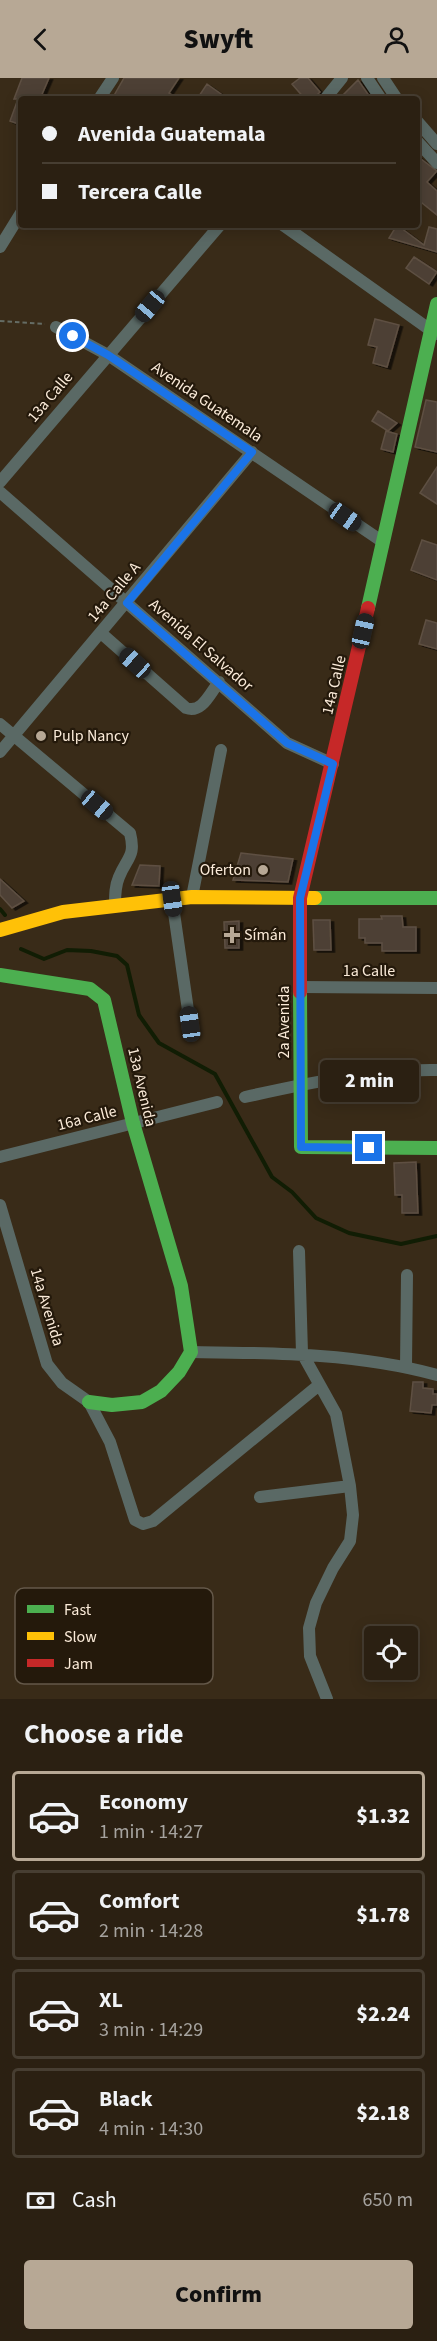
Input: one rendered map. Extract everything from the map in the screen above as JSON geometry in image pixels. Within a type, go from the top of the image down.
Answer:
[{"type":"street","points":[[101,96],[112,78]]},
{"type":"street","points":[[327,96],[342,78]]},
{"type":"street","points":[[367,78],[379,96]]},
{"type":"street","points":[[383,78],[396,96]]},
{"type":"street","points":[[420,124],[437,144]]},
{"type":"street","points":[[420,144],[437,163]]},
{"type":"street","points":[[0,247],[18,218]]},
{"type":"street","name":"13a Calle","points":[[0,482],[217,228]]},
{"type":"street","points":[[287,228],[434,333]]},
{"type":"street","name":"14a Calle","points":[[300,898],[333,764],[382,543],[434,333],[437,304]]},
{"type":"street","name":"Avenida Guatemala","points":[[56,327],[108,355],[382,543]]},
{"type":"street","name":"14a Calle A","points":[[0,752],[252,452]]},
{"type":"street","name":"Avenida El Salvador","points":[[0,492],[287,743],[333,764]]},
{"type":"street","points":[[101,633],[186,708],[192,710],[200,708],[219,682]]},
{"type":"street","points":[[0,724],[130,833],[133,846],[130,860],[120,874],[115,888],[116,905]]},
{"type":"street","points":[[192,897],[221,750]]},
{"type":"street","points":[[0,930],[63,912],[192,897],[437,898]]},
{"type":"street","name":"2a Avenida","points":[[300,898],[301,1147],[437,1148]]},
{"type":"street","points":[[172,899],[190,1024]]},
{"type":"street","name":"13a Avenida","points":[[0,975],[90,989],[102,996],[106,1004],[133,1123],[181,1286],[191,1352]]},
{"type":"street","name":"1a Calle","points":[[300,987],[437,988]]},
{"type":"street","points":[[245,1097],[300,1085],[415,1070],[437,1070]]},
{"type":"street","name":"16a Calle","points":[[0,1157],[217,1102]]},
{"type":"street","name":"14a Avenida","points":[[0,1204],[47,1364],[62,1383],[89,1402]]},
{"type":"street","points":[[299,1251],[302,1353],[336,1414],[350,1486],[353,1515],[350,1541],[333,1568],[316,1603],[309,1628],[310,1656],[327,1699]]},
{"type":"street","points":[[406,1366],[407,1275]]},
{"type":"street","points":[[89,1402],[112,1405],[141,1402],[161,1391],[180,1372],[191,1352],[302,1353],[406,1366],[437,1374]]},
{"type":"street","points":[[89,1402],[110,1442],[135,1520],[143,1524],[153,1521],[319,1386]]},
{"type":"street","points":[[260,1497],[350,1486]]},
{"type":"path","points":[[0,321],[40,322],[56,327]]},
{"type":"building","points":[[22,78],[49,78],[41,96],[18,96],[18,99],[14,99]]},
{"type":"building","points":[[124,78],[179,78],[169,93],[174,96],[114,96]]},
{"type":"building","points":[[300,78],[308,78],[320,92],[316,96],[302,96],[292,84]]},
{"type":"building","points":[[358,80],[369,96],[342,96]]},
{"type":"building","points":[[207,84],[224,96],[199,96]]},
{"type":"building","points":[[18,99],[18,124],[10,121]]},
{"type":"building","points":[[420,158],[437,171],[427,182],[437,191],[437,215],[420,201]]},
{"type":"building","points":[[429,227],[437,229],[437,252],[389,238],[395,228],[401,228],[424,245]]},
{"type":"building","points":[[414,257],[437,272],[429,284],[406,268]]},
{"type":"building","points":[[375,319],[399,325],[387,367],[373,363],[377,347],[368,345]]},
{"type":"building","points":[[426,400],[437,402],[437,452],[415,447]]},
{"type":"building","points":[[378,411],[397,423],[388,431],[372,421]]},
{"type":"building","points":[[386,431],[397,434],[393,452],[381,449]]},
{"type":"building","points":[[437,467],[437,504],[420,493]]},
{"type":"building","points":[[422,540],[437,545],[437,580],[411,570]]},
{"type":"building","points":[[426,620],[437,623],[437,649],[419,644]]},
{"type":"building","name":"Oferton","points":[[241,853],[293,859],[288,882],[233,880]]},
{"type":"building","points":[[140,865],[160,866],[159,886],[132,885]]},
{"type":"building","points":[[0,879],[24,901],[12,908],[0,895]]},
{"type":"building","points":[[381,916],[402,916],[403,927],[416,927],[416,951],[382,951],[382,943],[365,943],[365,938],[359,938],[359,919],[382,919]]},
{"type":"building","points":[[313,920],[330,920],[331,950],[314,950]]},
{"type":"building","name":"Símán","points":[[239,921],[239,948],[225,948],[224,922]]},
{"type":"building","points":[[416,1162],[418,1213],[402,1213],[402,1195],[395,1195],[394,1163]]},
{"type":"building","points":[[413,1382],[423,1382],[423,1388],[433,1389],[433,1394],[437,1394],[437,1405],[432,1405],[431,1413],[410,1411]]},
{"type":"waterway","points":[[0,909],[5,915]]},
{"type":"waterway","points":[[21,949],[44,959],[67,950],[91,951],[117,956],[127,965],[139,1015],[159,1043],[215,1074],[272,1177],[292,1192],[316,1218],[349,1233],[401,1244],[437,1236]]},
{"type":"traffic: fast","points":[[368,608],[437,304]]},
{"type":"traffic: fast","points":[[315,898],[437,898]]},
{"type":"traffic: fast","points":[[0,975],[90,989],[104,1000],[133,1123],[181,1286],[191,1352],[179,1372],[161,1391],[142,1402],[112,1405],[89,1402]]},
{"type":"traffic: fast","points":[[300,992],[301,1147],[437,1148]]},
{"type":"traffic: slow","points":[[0,930],[63,912],[192,897],[315,898]]},
{"type":"traffic: jam","points":[[300,992],[300,898],[368,608]]},
{"type":"place","name":"Pulp Nancy","points":[[41,736]]},
{"type":"place","name":"Oferton","points":[[263,870]]},
{"type":"place","name":"Símán","points":[[232,935]]},
{"type":"route","points":[[73,336],[108,355],[252,452],[127,603],[287,743],[333,764],[300,898],[301,1147],[369,1148]]}]
